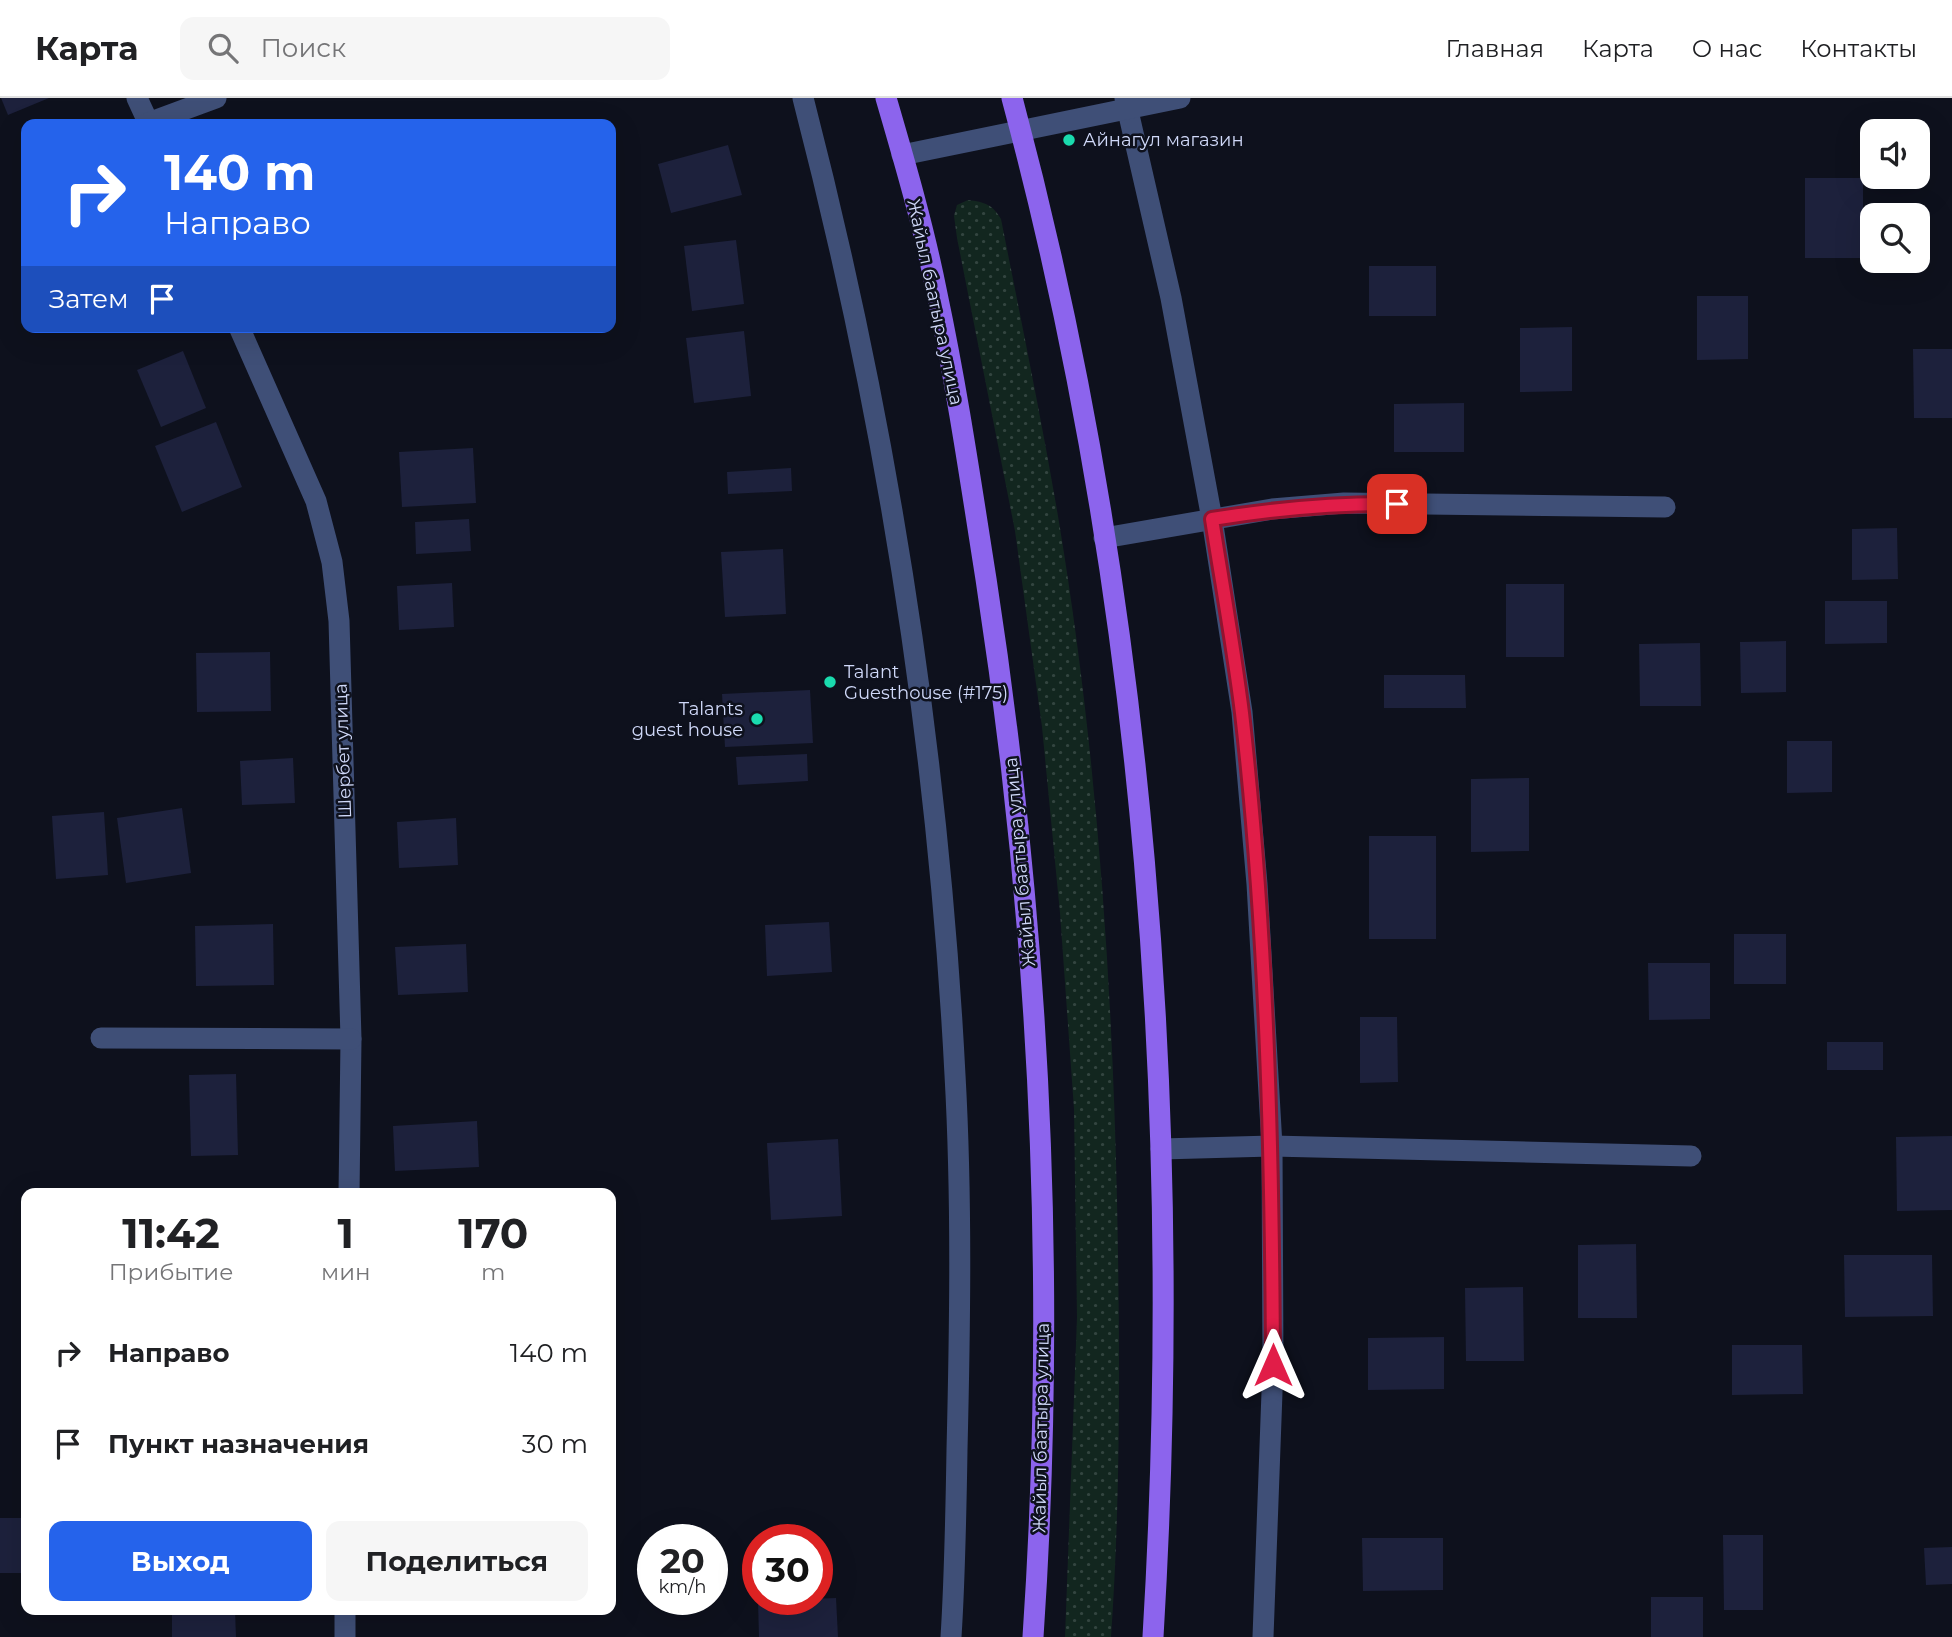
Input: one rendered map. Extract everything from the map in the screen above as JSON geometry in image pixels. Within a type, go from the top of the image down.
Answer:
[{"type":"main road","name":"Жайыл баатыра улица","points":[[886,98],[937,293],[969,466],[1004,700],[1028,924],[1042,1154],[1045,1363],[1039,1555],[1033,1637]]},
{"type":"main road","points":[[1012,98],[1056,280],[1090,444],[1129,716],[1147,903],[1161,1149],[1163,1356],[1153,1637]]},
{"type":"street","points":[[137,98],[146,119]]},
{"type":"street","points":[[161,119],[216,98]]},
{"type":"street","points":[[803,98],[838,233],[866,367],[916,661],[933,799],[956,1076],[960,1226],[951,1637]]},
{"type":"street","points":[[902,155],[1020,131],[1126,104],[1180,98]]},
{"type":"street","points":[[1126,104],[1171,298],[1212,519],[1242,712],[1257,884],[1272,1146],[1273,1365],[1264,1637]]},
{"type":"street","name":"Шербет улица","points":[[242,333],[316,501],[332,562],[339,621],[351,1039],[349,1188]]},
{"type":"street","points":[[1104,538],[1272,509],[1344,503],[1665,508]]},
{"type":"street","points":[[101,1038],[351,1039]]},
{"type":"street","points":[[1161,1149],[1272,1146],[1690,1156]]},
{"type":"street","points":[[345,1615],[345,1637]]},
{"type":"green space","points":[[968,200],[988,205],[1001,219],[1059,522],[1092,775],[1111,1030],[1117,1200],[1119,1418],[1111,1637],[1065,1637],[1077,1317],[1074,1109],[1060,913],[1042,727],[1015,531],[954,216],[957,205]]},
{"type":"building","points":[[1,98],[49,98],[8,115]]},
{"type":"building","points":[[728,145],[742,195],[671,213],[658,164]]},
{"type":"building","points":[[1805,178],[1860,178],[1863,203],[1860,203],[1860,258],[1805,258]]},
{"type":"building","points":[[736,240],[744,304],[692,311],[684,246]]},
{"type":"building","points":[[1369,266],[1436,266],[1436,316],[1369,316]]},
{"type":"building","points":[[1697,296],[1748,296],[1748,359],[1697,360]]},
{"type":"building","points":[[1572,327],[1572,391],[1520,392],[1520,328]]},
{"type":"building","points":[[744,331],[751,396],[694,403],[686,338]]},
{"type":"building","points":[[1913,349],[1952,349],[1952,418],[1914,418]]},
{"type":"building","points":[[183,351],[206,408],[161,427],[137,370]]},
{"type":"building","points":[[1464,403],[1464,452],[1394,452],[1394,404]]},
{"type":"building","points":[[216,422],[242,487],[182,512],[155,446]]},
{"type":"building","points":[[473,448],[476,503],[402,507],[399,452]]},
{"type":"building","points":[[791,468],[792,491],[728,494],[727,472]]},
{"type":"building","points":[[469,519],[471,551],[416,554],[415,522]]},
{"type":"building","points":[[1897,528],[1898,579],[1852,580],[1852,529]]},
{"type":"building","points":[[783,549],[786,614],[725,617],[721,552]]},
{"type":"building","points":[[452,583],[454,627],[399,630],[397,586]]},
{"type":"building","points":[[1506,584],[1564,584],[1564,657],[1506,657]]},
{"type":"building","points":[[1825,601],[1887,601],[1887,643],[1825,644]]},
{"type":"building","points":[[1786,641],[1786,692],[1741,693],[1740,642]]},
{"type":"building","points":[[1700,643],[1701,706],[1640,706],[1639,644]]},
{"type":"building","points":[[270,652],[271,711],[197,712],[196,653]]},
{"type":"building","points":[[1384,675],[1465,675],[1466,708],[1384,708]]},
{"type":"building","points":[[810,690],[813,743],[725,747],[722,694]]},
{"type":"building","points":[[1787,741],[1832,741],[1832,792],[1787,793]]},
{"type":"building","points":[[807,754],[808,781],[738,785],[736,757]]},
{"type":"building","points":[[293,758],[295,803],[242,805],[240,761]]},
{"type":"building","points":[[1529,778],[1529,851],[1471,852],[1471,779]]},
{"type":"building","points":[[182,808],[191,873],[126,883],[117,818]]},
{"type":"building","points":[[104,812],[108,875],[56,879],[52,816]]},
{"type":"building","points":[[456,818],[458,865],[399,868],[397,822]]},
{"type":"building","points":[[1369,836],[1436,836],[1436,939],[1369,939]]},
{"type":"building","points":[[829,922],[832,972],[767,976],[765,925]]},
{"type":"building","points":[[273,924],[274,985],[196,986],[195,926]]},
{"type":"building","points":[[1734,934],[1786,934],[1786,984],[1734,984]]},
{"type":"building","points":[[466,944],[468,992],[398,995],[395,947]]},
{"type":"building","points":[[1648,963],[1710,963],[1710,1019],[1649,1020]]},
{"type":"building","points":[[1360,1017],[1397,1017],[1398,1082],[1360,1083]]},
{"type":"building","points":[[1827,1042],[1883,1042],[1883,1070],[1827,1070]]},
{"type":"building","points":[[236,1074],[238,1155],[191,1156],[189,1075]]},
{"type":"building","points":[[477,1121],[479,1167],[395,1171],[393,1126]]},
{"type":"building","points":[[1952,1136],[1952,1210],[1897,1211],[1896,1137]]},
{"type":"building","points":[[838,1139],[842,1216],[771,1220],[767,1143]]},
{"type":"building","points":[[1636,1244],[1637,1318],[1578,1318],[1578,1245]]},
{"type":"building","points":[[1844,1255],[1932,1255],[1933,1316],[1845,1317]]},
{"type":"building","points":[[1523,1287],[1524,1361],[1466,1361],[1465,1288]]},
{"type":"building","points":[[1444,1337],[1444,1389],[1368,1390],[1368,1338]]},
{"type":"building","points":[[1732,1345],[1802,1345],[1803,1394],[1732,1395]]},
{"type":"building","points":[[0,1518],[21,1518],[21,1573],[0,1573]]},
{"type":"building","points":[[1723,1535],[1763,1535],[1763,1610],[1724,1610]]},
{"type":"building","points":[[1362,1538],[1443,1538],[1443,1590],[1363,1591]]},
{"type":"building","points":[[1952,1547],[1952,1584],[1926,1585],[1924,1548]]},
{"type":"building","points":[[1651,1597],[1703,1597],[1703,1637],[1651,1637]]},
{"type":"building","points":[[833,1598],[836,1598],[838,1637],[759,1637],[758,1615],[833,1615]]},
{"type":"building","points":[[172,1615],[235,1615],[236,1637],[172,1637]]},
{"type":"place","name":"Айнагул магазин","points":[[1069,140]]},
{"type":"place","name":"Talant Guesthouse (#175)","points":[[830,682]]},
{"type":"place","name":"Talants guest house","points":[[757,719]]},
{"type":"route","points":[[1273,1365],[1272,1146],[1257,884],[1242,712],[1212,519],[1272,509],[1344,503],[1397,504]]}]
